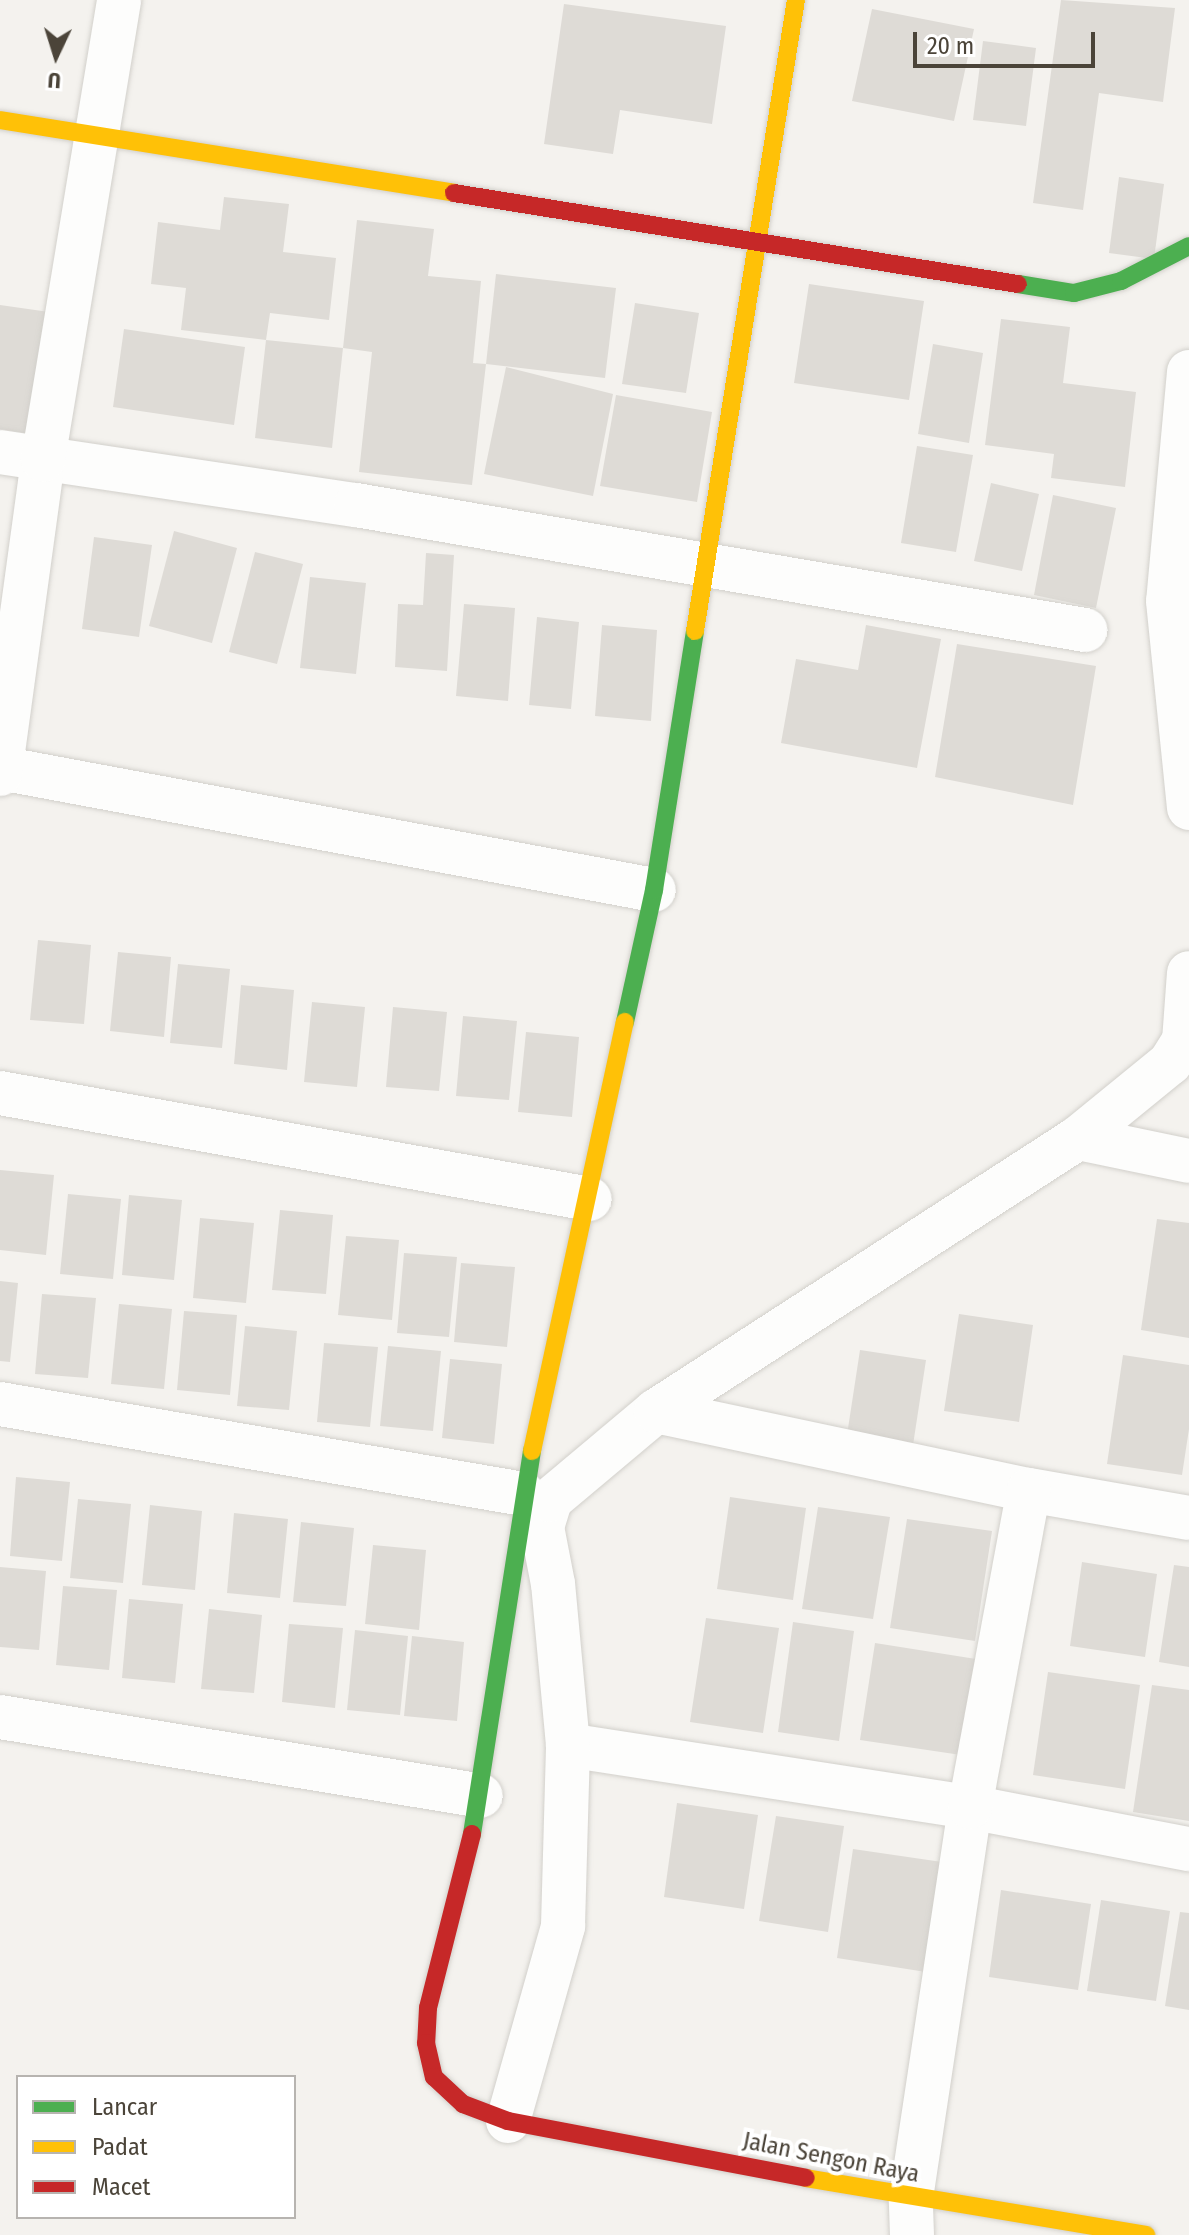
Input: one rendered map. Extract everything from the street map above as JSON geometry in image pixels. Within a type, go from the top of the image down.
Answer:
[{"type":"street","points":[[119,0],[43,460],[0,770],[654,890]]},
{"type":"street","name":"Jalan Sengon Raya","points":[[796,0],[755,245],[709,568],[654,890],[590,1199],[523,1494],[481,1796],[428,2008],[426,2043],[434,2077],[463,2104],[508,2121],[912,2216],[1146,2235]]},
{"type":"street","points":[[0,120],[755,245],[1074,293],[1121,281],[1189,246]]},
{"type":"street","points":[[1189,372],[1184,487],[1168,601],[1189,808]]},
{"type":"street","points":[[0,452],[356,505],[709,568],[1085,630]]},
{"type":"street","points":[[508,2121],[563,1926],[568,1745],[553,1584],[542,1527],[550,1500],[656,1411],[1078,1138],[1170,1063],[1184,1041],[1189,973]]},
{"type":"street","points":[[0,1093],[590,1199]]},
{"type":"street","points":[[1078,1138],[1189,1161]]},
{"type":"street","points":[[0,1404],[523,1494]]},
{"type":"street","points":[[656,1411],[1029,1490],[1189,1518]]},
{"type":"street","points":[[912,2216],[970,1807],[1029,1490]]},
{"type":"street","points":[[0,1717],[481,1796]]},
{"type":"street","points":[[568,1745],[970,1807],[1189,1849]]},
{"type":"building","points":[[1061,0],[1175,8],[1163,102],[1099,93],[1083,210],[1033,203]]},
{"type":"building","points":[[564,4],[726,26],[712,124],[620,110],[613,154],[544,144]]},
{"type":"building","points":[[872,9],[974,29],[954,121],[852,101]]},
{"type":"building","points":[[983,41],[1036,48],[1026,126],[973,120]]},
{"type":"building","points":[[1119,177],[1164,184],[1154,259],[1109,253]]},
{"type":"building","points":[[224,197],[289,204],[283,252],[336,258],[329,320],[270,313],[266,340],[181,330],[186,288],[151,284],[158,222],[220,230]]},
{"type":"building","points":[[357,220],[434,229],[428,276],[481,281],[473,363],[486,364],[472,485],[359,472],[372,352],[343,348]]},
{"type":"building","points":[[496,274],[616,288],[605,378],[486,364]]},
{"type":"building","points":[[809,284],[924,301],[909,400],[794,383]]},
{"type":"building","points":[[635,303],[699,313],[686,393],[622,384]]},
{"type":"building","points":[[0,305],[49,312],[31,434],[0,429]]},
{"type":"building","points":[[1001,319],[1070,327],[1063,383],[1136,392],[1125,487],[1051,478],[1054,454],[985,445]]},
{"type":"building","points":[[124,329],[245,347],[234,425],[113,407]]},
{"type":"building","points":[[266,340],[343,348],[332,448],[255,438]]},
{"type":"building","points":[[933,344],[983,353],[969,443],[918,434]]},
{"type":"building","points":[[506,367],[613,394],[593,496],[484,474]]},
{"type":"building","points":[[616,395],[712,412],[697,502],[600,486]]},
{"type":"building","points":[[917,446],[973,455],[956,552],[901,543]]},
{"type":"building","points":[[991,483],[1039,494],[1022,571],[974,561]]},
{"type":"building","points":[[1053,495],[1116,508],[1096,608],[1034,595]]},
{"type":"building","points":[[174,531],[237,548],[212,643],[149,626]]},
{"type":"building","points":[[94,537],[152,545],[139,637],[82,629]]},
{"type":"building","points":[[255,552],[303,564],[277,664],[229,652]]},
{"type":"building","points":[[426,553],[454,555],[447,671],[395,667],[398,604],[423,605]]},
{"type":"building","points":[[310,577],[366,583],[356,674],[300,668]]},
{"type":"building","points":[[464,604],[515,608],[508,701],[456,696]]},
{"type":"building","points":[[537,617],[579,622],[571,709],[529,705]]},
{"type":"building","points":[[602,625],[657,630],[651,721],[595,716]]},
{"type":"building","points":[[866,625],[941,639],[917,768],[781,743],[796,659],[858,670]]},
{"type":"building","points":[[957,644],[1096,666],[1073,805],[935,777]]},
{"type":"building","points":[[38,940],[91,945],[84,1024],[30,1020]]},
{"type":"building","points":[[118,952],[171,957],[164,1037],[110,1031]]},
{"type":"building","points":[[178,964],[230,969],[222,1048],[170,1043]]},
{"type":"building","points":[[241,985],[294,990],[287,1070],[234,1064]]},
{"type":"building","points":[[312,1002],[365,1007],[357,1087],[304,1082]]},
{"type":"building","points":[[393,1007],[447,1012],[439,1091],[386,1087]]},
{"type":"building","points":[[463,1016],[517,1021],[509,1100],[456,1096]]},
{"type":"building","points":[[526,1032],[579,1037],[572,1117],[518,1112]]},
{"type":"building","points":[[0,1170],[54,1175],[46,1255],[0,1250]]},
{"type":"building","points":[[68,1194],[121,1199],[113,1279],[60,1274]]},
{"type":"building","points":[[129,1195],[182,1200],[174,1280],[122,1275]]},
{"type":"building","points":[[280,1210],[333,1215],[326,1294],[272,1290]]},
{"type":"building","points":[[200,1218],[254,1223],[246,1303],[193,1298]]},
{"type":"building","points":[[1157,1219],[1189,1223],[1189,1338],[1141,1330]]},
{"type":"building","points":[[346,1236],[399,1240],[392,1320],[338,1315]]},
{"type":"building","points":[[404,1253],[457,1257],[449,1337],[397,1333]]},
{"type":"building","points":[[461,1263],[515,1267],[507,1347],[454,1342]]},
{"type":"building","points":[[0,1281],[18,1283],[10,1362],[0,1361]]},
{"type":"building","points":[[42,1294],[96,1298],[88,1378],[35,1374]]},
{"type":"building","points":[[119,1304],[172,1309],[164,1389],[111,1384]]},
{"type":"building","points":[[184,1311],[237,1315],[230,1395],[177,1390]]},
{"type":"building","points":[[959,1314],[1033,1325],[1019,1422],[944,1411]]},
{"type":"building","points":[[245,1326],[297,1331],[289,1410],[237,1406]]},
{"type":"building","points":[[324,1343],[378,1347],[370,1427],[317,1422]]},
{"type":"building","points":[[388,1346],[441,1351],[433,1431],[380,1426]]},
{"type":"building","points":[[860,1350],[926,1360],[913,1445],[847,1435]]},
{"type":"building","points":[[1123,1355],[1189,1365],[1189,1429],[1182,1475],[1107,1464]]},
{"type":"building","points":[[450,1359],[502,1364],[494,1444],[442,1438]]},
{"type":"building","points":[[16,1477],[70,1482],[62,1561],[10,1556]]},
{"type":"building","points":[[730,1497],[806,1508],[793,1600],[717,1589]]},
{"type":"building","points":[[78,1499],[131,1504],[123,1583],[70,1578]]},
{"type":"building","points":[[150,1505],[202,1511],[195,1590],[142,1585]]},
{"type":"building","points":[[818,1507],[890,1517],[873,1619],[802,1609]]},
{"type":"building","points":[[234,1513],[288,1519],[280,1598],[227,1593]]},
{"type":"building","points":[[907,1519],[992,1531],[975,1641],[890,1628]]},
{"type":"building","points":[[301,1522],[354,1528],[346,1606],[293,1602]]},
{"type":"building","points":[[373,1545],[426,1550],[419,1630],[365,1624]]},
{"type":"building","points":[[1082,1562],[1157,1574],[1145,1657],[1070,1646]]},
{"type":"building","points":[[1174,1565],[1189,1567],[1189,1667],[1159,1662]]},
{"type":"building","points":[[0,1567],[46,1571],[39,1650],[0,1647]]},
{"type":"building","points":[[63,1586],[117,1590],[109,1670],[56,1665]]},
{"type":"building","points":[[129,1599],[183,1604],[175,1683],[122,1678]]},
{"type":"building","points":[[209,1609],[262,1615],[254,1693],[201,1689]]},
{"type":"building","points":[[706,1618],[779,1628],[763,1733],[690,1722]]},
{"type":"building","points":[[793,1622],[854,1631],[839,1741],[778,1732]]},
{"type":"building","points":[[289,1624],[343,1628],[335,1708],[282,1702]]},
{"type":"building","points":[[355,1630],[408,1636],[400,1715],[347,1710]]},
{"type":"building","points":[[412,1636],[464,1642],[457,1721],[404,1716]]},
{"type":"building","points":[[875,1643],[976,1659],[961,1755],[860,1740]]},
{"type":"building","points":[[1048,1672],[1140,1685],[1125,1789],[1033,1775]]},
{"type":"building","points":[[1152,1685],[1189,1690],[1189,1821],[1133,1812]]},
{"type":"building","points":[[677,1803],[758,1815],[744,1909],[664,1897]]},
{"type":"building","points":[[776,1816],[844,1826],[828,1932],[759,1921]]},
{"type":"building","points":[[853,1849],[942,1862],[926,1972],[837,1958]]},
{"type":"building","points":[[1001,1890],[1091,1904],[1078,1990],[989,1977]]},
{"type":"building","points":[[1101,1900],[1170,1911],[1156,2001],[1087,1991]]},
{"type":"building","points":[[1180,1912],[1189,1913],[1189,2010],[1165,2006]]},
{"type":"traffic: fast","points":[[1018,284],[1074,293],[1121,281],[1189,246]]},
{"type":"traffic: fast","points":[[625,1022],[654,890],[695,631]]},
{"type":"traffic: fast","points":[[472,1834],[532,1451]]},
{"type":"traffic: slow","points":[[695,631],[796,0]]},
{"type":"traffic: slow","points":[[0,120],[454,193]]},
{"type":"traffic: slow","points":[[532,1451],[625,1022]]},
{"type":"traffic: slow","points":[[806,2178],[1146,2235]]},
{"type":"traffic: jam","points":[[454,193],[1018,284]]},
{"type":"traffic: jam","points":[[472,1834],[428,2008],[426,2043],[434,2077],[463,2104],[508,2121],[806,2178]]}]
